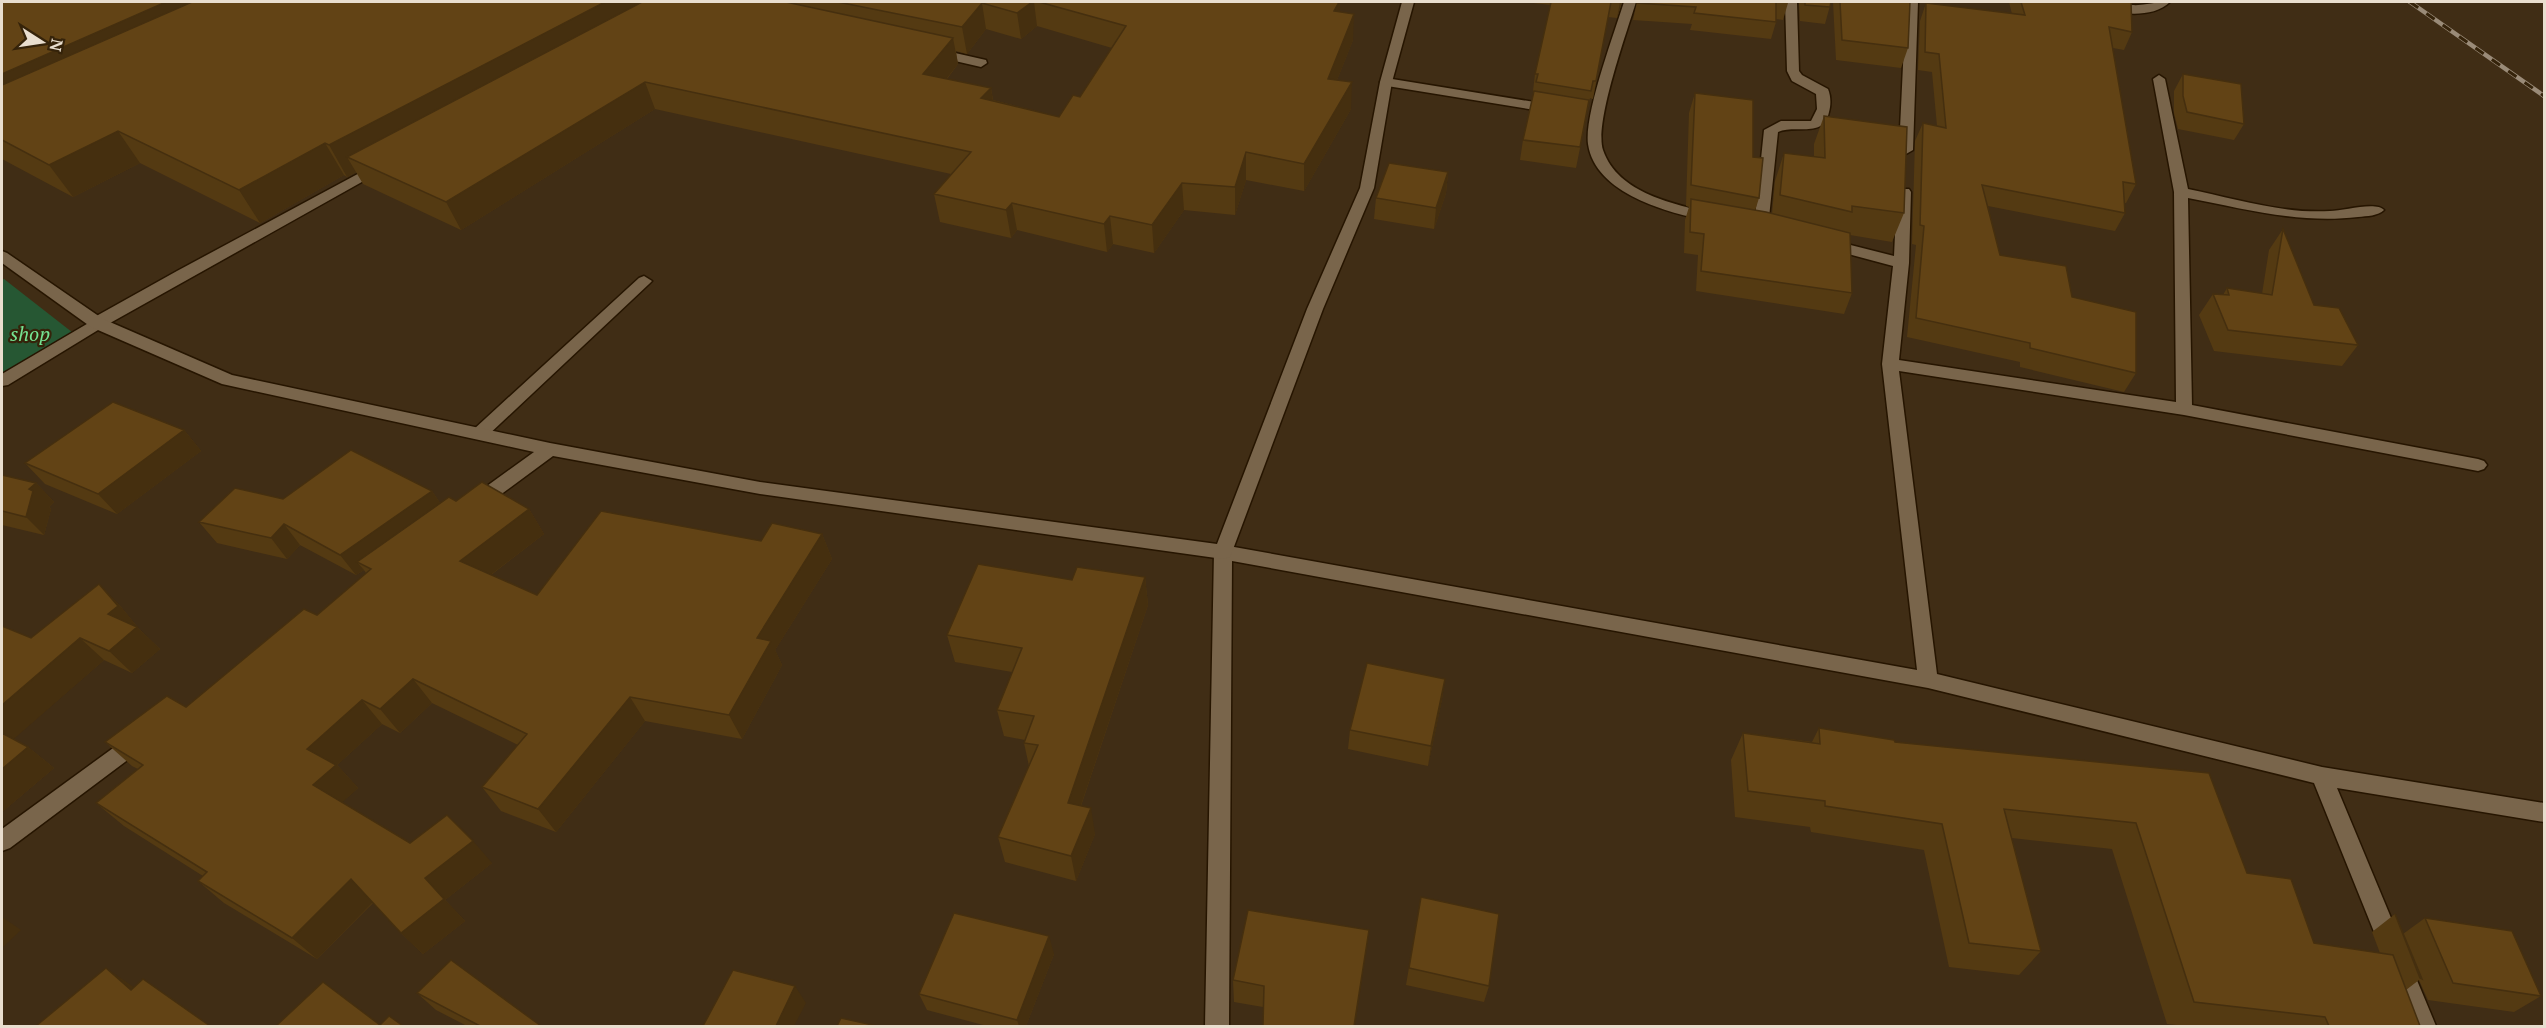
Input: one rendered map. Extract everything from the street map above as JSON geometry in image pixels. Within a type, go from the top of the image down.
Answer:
[{"type":"street","points":[[1217,1026],[1223,552],[1315,309],[1367,188],[1386,82],[1408,2]]},
{"type":"street","points":[[1630,2],[1592,115],[1597,153],[1624,186],[1665,207],[1726,220]]},
{"type":"street","points":[[1761,227],[1770,130],[1779,126],[1810,126],[1818,124],[1821,120],[1823,92],[1797,78],[1793,71],[1791,2]]},
{"type":"street","points":[[1912,2],[1901,263],[1890,364],[1928,681]]},
{"type":"street","points":[[2080,2],[2142,9],[2164,2]]},
{"type":"street","points":[[924,51],[981,63]]},
{"type":"street","points":[[2159,79],[2181,192],[2184,409]]},
{"type":"street","points":[[1386,82],[1562,110]]},
{"type":"street","points":[[2,381],[139,297],[392,160]]},
{"type":"street","points":[[2181,192],[2291,214],[2318,216],[2377,210]]},
{"type":"street","points":[[1815,241],[1901,263]]},
{"type":"street","points":[[2,255],[97,323],[228,380],[478,434],[760,488],[1223,552],[1928,681],[2322,776],[2544,812]]},
{"type":"street","points":[[478,434],[644,280]]},
{"type":"street","points":[[1890,364],[2184,409],[2478,465]]},
{"type":"street","points":[[464,513],[549,448]]},
{"type":"street","points":[[2,841],[152,731]]},
{"type":"street","points":[[2322,776],[2424,1026]]},
{"type":"green space","name":"shop","points":[[4,279],[77,336],[2,381],[2,280]]},
{"type":"building","points":[[2,2],[166,2],[2,74]]},
{"type":"building","points":[[192,2],[605,2],[329,145],[325,143],[239,190],[118,131],[49,165],[2,140],[2,85]]},
{"type":"building","points":[[642,2],[786,2],[953,38],[923,74],[991,88],[981,98],[1059,117],[1073,95],[1080,97],[1126,26],[1039,2],[1339,2],[1334,11],[1354,14],[1328,79],[1352,82],[1304,164],[1246,152],[1235,187],[1182,183],[1152,225],[1110,216],[1104,224],[1012,203],[1006,210],[934,194],[971,152],[645,82],[446,202],[347,157]]},
{"type":"building","points":[[838,2],[1032,2],[1017,13],[982,3],[962,27]]},
{"type":"building","points":[[1551,2],[1611,2],[1596,81],[1593,81],[1591,91],[1536,82],[1538,74],[1535,74]]},
{"type":"building","points":[[1637,2],[1776,2],[1776,22],[1694,13],[1696,7]]},
{"type":"building","points":[[1805,2],[1831,2],[1830,7],[1805,5]]},
{"type":"building","points":[[1840,2],[1910,2],[1908,48],[1842,40]]},
{"type":"building","points":[[2021,2],[2131,2],[2132,32],[2109,27],[2136,184],[2123,182],[2125,213],[1982,185],[2000,255],[2066,266],[2072,297],[2136,312],[2136,373],[2030,348],[2030,343],[1916,318],[1924,226],[1920,225],[1923,123],[1946,128],[1939,54],[1925,52],[1926,3],[2025,15]]},
{"type":"building","points":[[2183,74],[2241,84],[2244,124],[2187,112],[2183,96]]},
{"type":"building","points":[[1534,91],[1589,100],[1580,147],[1523,140]]},
{"type":"building","points":[[1695,93],[1753,100],[1753,157],[1763,158],[1759,198],[1691,185]]},
{"type":"building","points":[[1824,116],[1907,127],[1904,213],[1852,206],[1852,212],[1780,195],[1784,153],[1825,158]]},
{"type":"building","points":[[1389,163],[1448,172],[1436,208],[1376,198]]},
{"type":"building","points":[[1691,199],[1766,212],[1850,233],[1852,293],[1701,271],[1704,234],[1690,232]]},
{"type":"building","points":[[2283,229],[2314,305],[2339,308],[2358,345],[2228,330],[2213,294],[2229,295],[2227,288],[2272,295]]},
{"type":"building","points":[[113,402],[184,430],[98,494],[25,463]]},
{"type":"building","points":[[351,450],[432,491],[340,555],[284,524],[271,538],[199,522],[235,488],[283,499]]},
{"type":"building","points":[[2,475],[36,483],[29,489],[33,491],[26,517],[2,511]]},
{"type":"building","points":[[482,482],[529,509],[460,561],[537,595],[601,511],[761,541],[772,523],[822,534],[757,638],[771,641],[729,715],[630,697],[538,809],[482,787],[527,734],[413,679],[380,709],[362,700],[307,749],[336,765],[313,785],[410,843],[447,815],[473,841],[425,878],[444,899],[401,933],[351,879],[292,938],[198,881],[207,872],[96,803],[143,765],[105,742],[167,696],[186,707],[304,609],[317,615],[371,569],[357,562],[449,497],[456,501]]},
{"type":"building","points":[[978,564],[1072,580],[1077,567],[1145,577],[1068,803],[1091,808],[1071,856],[998,837],[1038,745],[1024,743],[1034,716],[997,710],[1022,648],[947,635]]},
{"type":"building","points":[[99,584],[118,606],[108,614],[137,627],[109,651],[80,638],[2,705],[2,626],[31,638]]},
{"type":"building","points":[[1367,663],[1445,679],[1431,746],[1350,730]]},
{"type":"building","points":[[1819,728],[1895,742],[2209,773],[2247,873],[2291,879],[2314,943],[2393,955],[2420,1026],[2329,1026],[2325,1017],[2194,1002],[2136,823],[2004,809],[2041,951],[1969,943],[1942,824],[1825,806],[1825,801],[1748,791],[1743,733],[1820,744]]},
{"type":"building","points":[[2,733],[28,747],[2,769]]},
{"type":"building","points":[[1421,897],[1499,914],[1489,986],[1409,968]]},
{"type":"building","points":[[1248,910],[1369,930],[1354,1026],[1263,1026],[1264,986],[1233,980]]},
{"type":"building","points":[[954,913],[1049,936],[1017,1020],[919,994]]},
{"type":"building","points":[[2395,914],[2422,979],[2420,978]]},
{"type":"building","points":[[2425,918],[2512,931],[2541,996],[2453,983]]},
{"type":"building","points":[[451,960],[541,1026],[480,1026],[417,993]]},
{"type":"building","points":[[106,968],[131,990],[143,979],[210,1026],[36,1026]]},
{"type":"building","points":[[733,970],[795,986],[776,1026],[703,1026]]},
{"type":"building","points":[[323,982],[380,1025],[389,1016],[403,1026],[276,1026]]},
{"type":"building","points":[[841,1018],[877,1026],[837,1026]]},
{"type":"railway","points":[[2410,2],[2544,96]]}]
